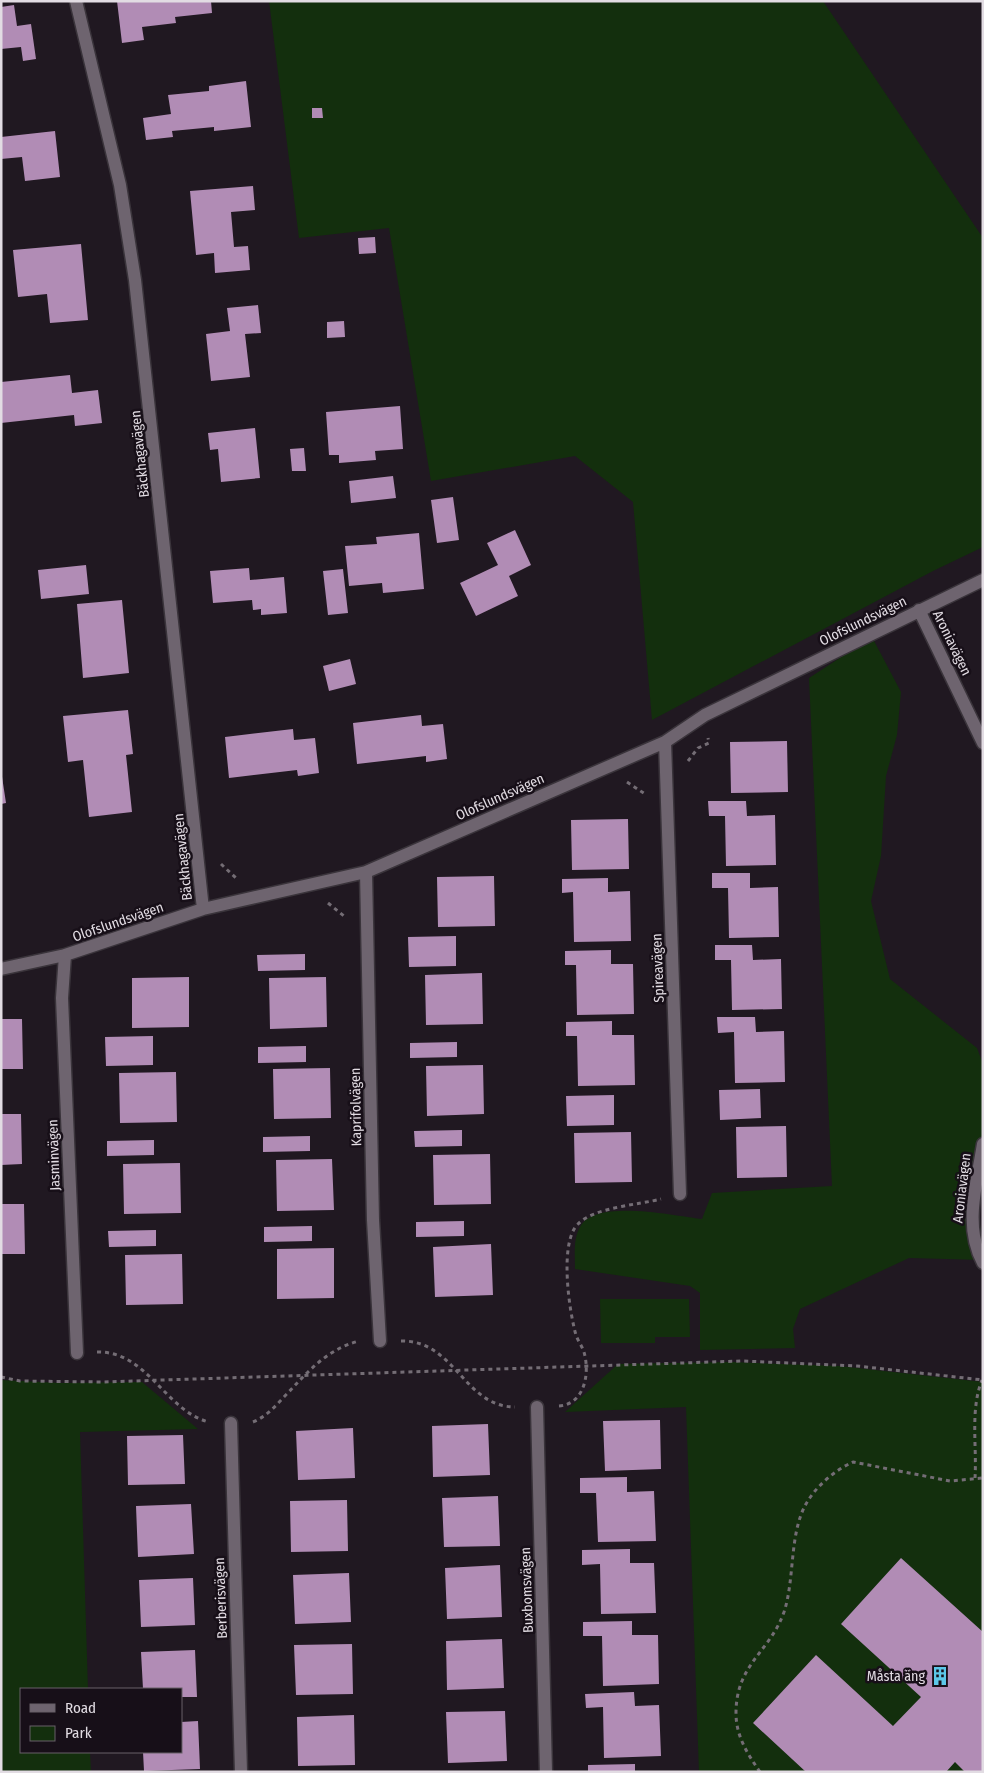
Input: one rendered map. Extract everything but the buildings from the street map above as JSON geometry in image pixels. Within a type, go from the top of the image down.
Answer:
[{"type":"street","name":"Bäckhagavägen","points":[[76,1],[120,185],[135,280],[203,909]]},
{"type":"street","name":"Olofslundsvägen","points":[[1,969],[65,955],[203,909],[366,872],[666,742],[705,715],[983,580]]},
{"type":"street","name":"Aroniavägen","points":[[919,610],[983,742]]},
{"type":"street","name":"Spireavägen","points":[[666,742],[680,1194]]},
{"type":"street","name":"Kaprifolvägen","points":[[366,872],[373,1220],[380,1341]]},
{"type":"street","name":"Jasminvägen","points":[[65,955],[62,998],[77,1353]]},
{"type":"street","name":"Aroniavägen","points":[[983,1144],[972,1209],[972,1233],[983,1264]]},
{"type":"street","name":"Buxbomsvägen","points":[[537,1407],[546,1772]]},
{"type":"street","name":"Berberisvägen","points":[[231,1423],[241,1772]]},
{"type":"path","points":[[77,1353],[111,1352],[122,1355],[190,1413],[202,1420],[215,1424],[249,1423],[260,1419],[325,1356],[341,1346],[359,1341],[417,1341],[440,1352],[484,1398],[496,1405],[537,1407],[563,1405],[575,1400],[584,1387],[585,1356],[576,1336],[570,1306],[568,1259],[573,1231],[585,1219],[607,1210],[680,1194]]},
{"type":"path","points":[[1,1378],[20,1381],[153,1380],[742,1361],[910,1371],[982,1380],[977,1392],[975,1407],[974,1478]]},
{"type":"path","points":[[760,1772],[739,1737],[736,1713],[740,1682],[746,1670],[778,1627],[785,1610],[798,1525],[805,1504],[820,1484],[844,1466],[854,1462],[950,1481],[983,1478]]},
{"type":"green space","points":[[269,1],[823,1],[983,238],[983,547],[933,571],[652,720],[633,502],[575,456],[431,481],[389,228],[299,238]]},
{"type":"green space","points":[[872,637],[901,692],[897,735],[886,776],[881,856],[871,901],[890,979],[977,1048],[983,1064],[983,1158],[977,1188],[983,1260],[909,1258],[800,1309],[793,1329],[795,1348],[700,1350],[700,1293],[690,1286],[575,1269],[576,1237],[580,1227],[588,1218],[602,1213],[636,1211],[702,1219],[712,1193],[832,1186],[809,678]]},
{"type":"green space","points":[[600,1299],[689,1299],[690,1337],[655,1337],[655,1343],[601,1343]]},
{"type":"green space","points":[[731,1362],[839,1366],[983,1382],[983,1772],[699,1772],[686,1407],[565,1412],[618,1364]]},
{"type":"green space","points":[[1,1380],[61,1383],[142,1382],[198,1429],[80,1432],[88,1688],[20,1688],[20,1753],[90,1753],[91,1772],[1,1772]]},
{"type":"place","name":"Måsta äng","points":[[940,1676]]}]
